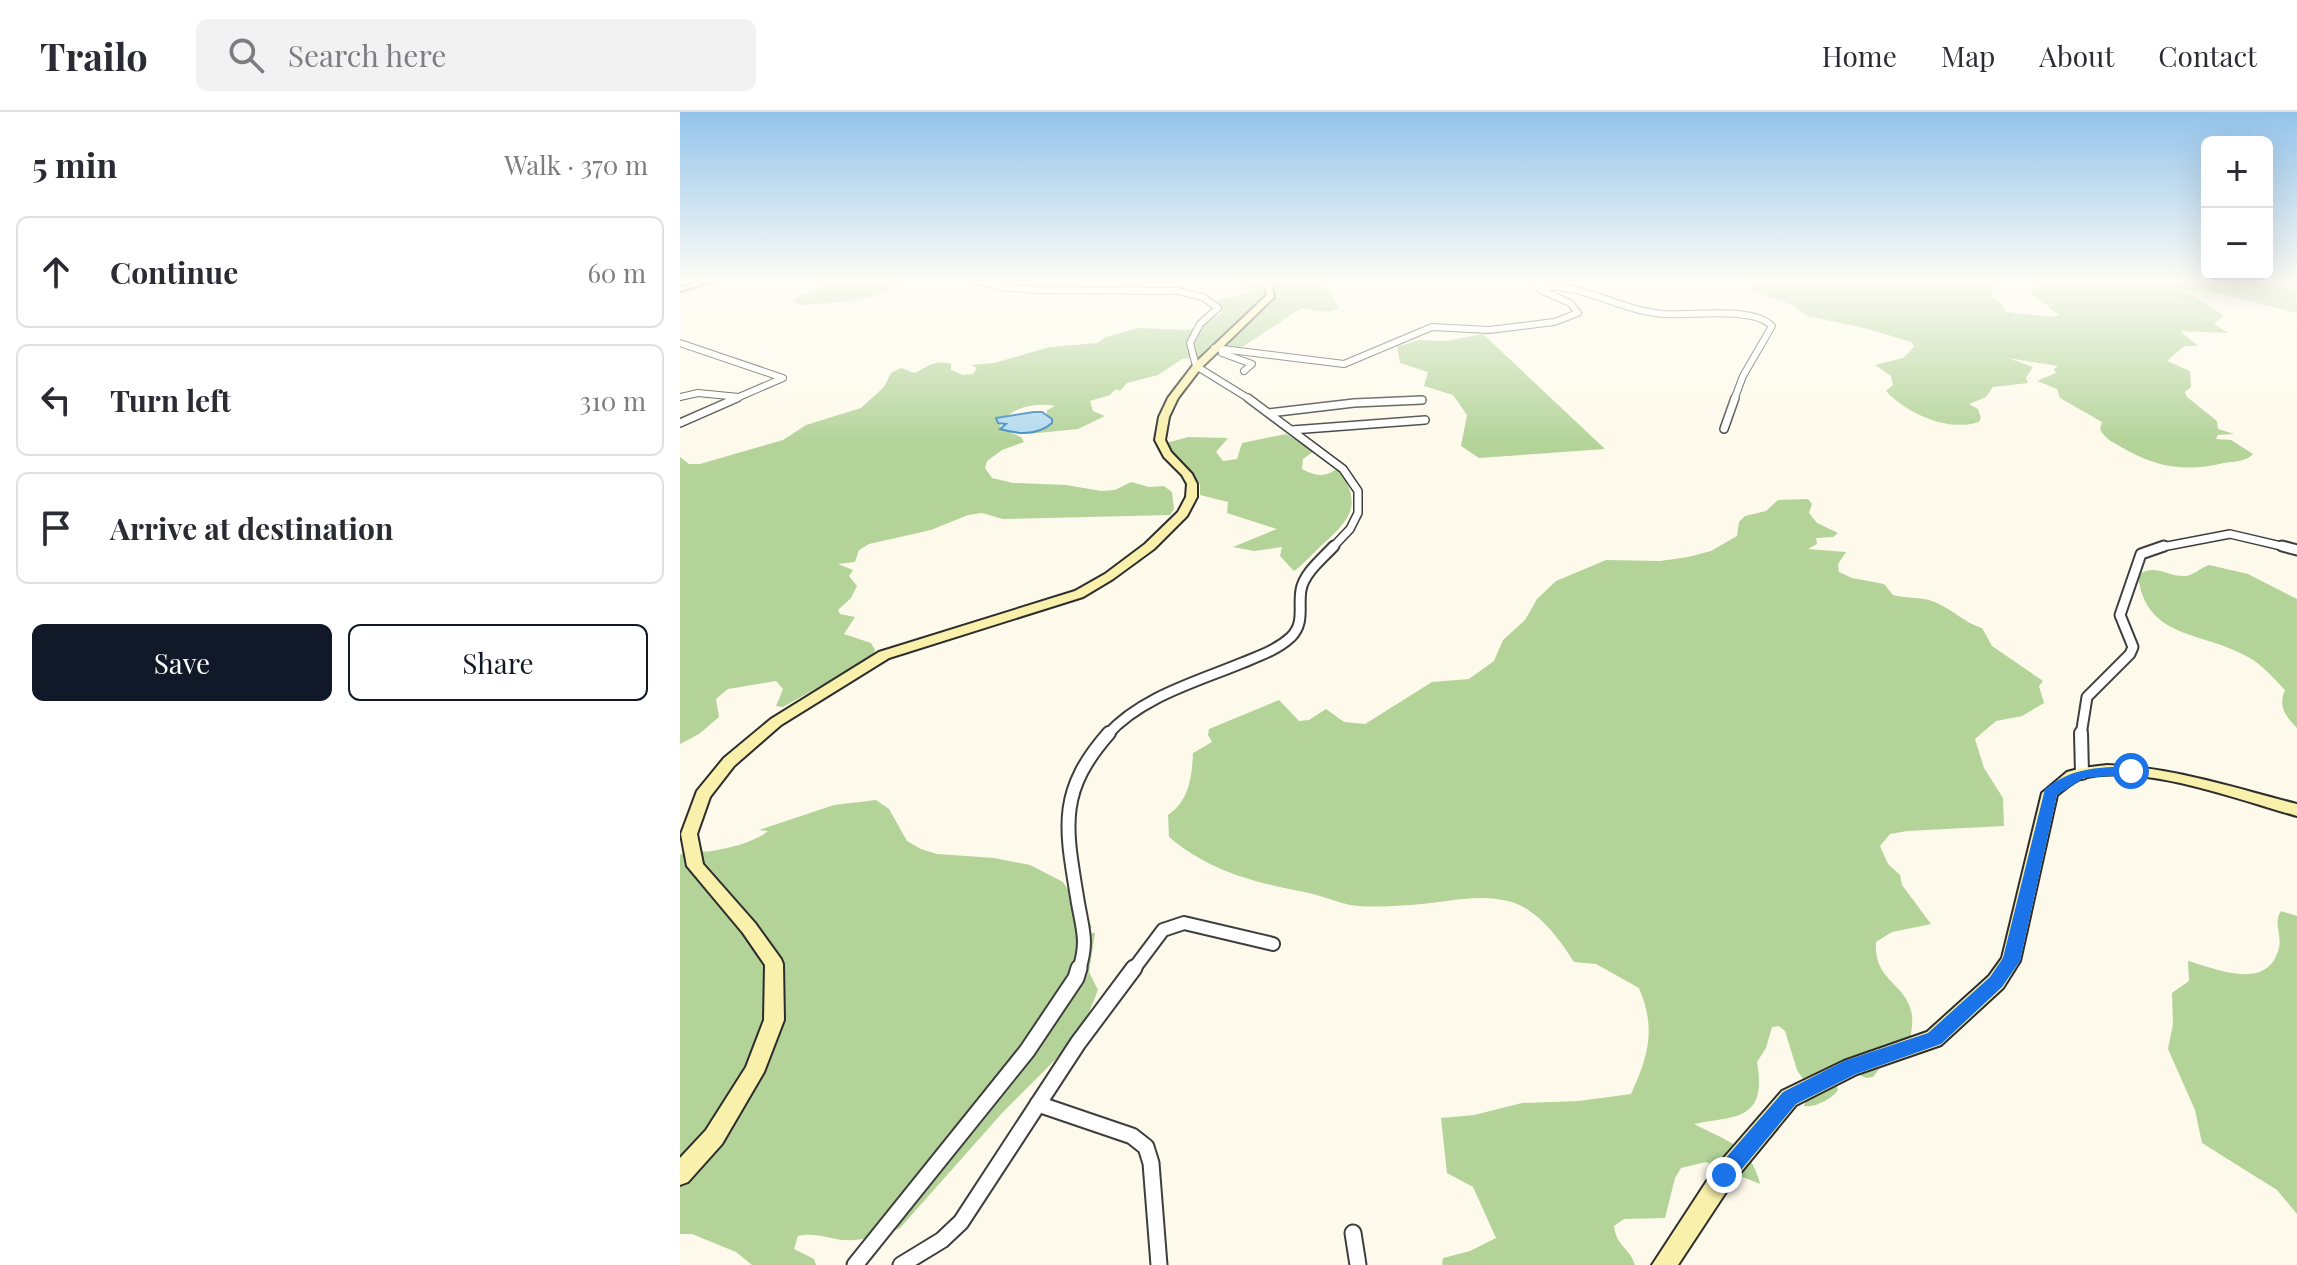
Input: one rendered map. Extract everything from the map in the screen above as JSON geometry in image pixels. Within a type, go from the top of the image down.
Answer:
[{"type":"street","points":[[855,1265],[1027,1051],[1076,978],[1086,947],[1067,835],[1070,796],[1086,759],[1117,724],[1148,702],[1273,650],[1293,635],[1301,619],[1301,589],[1309,573],[1350,529],[1358,513],[1358,491],[1343,469],[1236,389],[1196,366],[1190,343],[1194,335]]},
{"type":"street","points":[[680,1174],[714,1137],[754,1072],[774,1020],[774,964],[749,928],[695,866],[689,834],[703,795],[729,762],[776,722],[884,655],[1079,594],[1102,584],[1123,569],[1181,517],[1193,496],[1192,484],[1159,445],[1159,434],[1164,415],[1196,366],[1228,335]]},
{"type":"street","points":[[1213,349],[1344,364],[1413,335]]},
{"type":"street","points":[[1724,429],[1743,376],[1767,335]]},
{"type":"street","points":[[680,343],[783,378],[680,423]]},
{"type":"street","points":[[1213,349],[1252,364],[1244,371]]},
{"type":"street","points":[[680,397],[698,393],[741,397]]},
{"type":"street","points":[[1269,413],[1354,403],[1422,400]]},
{"type":"street","points":[[1292,430],[1425,420]]},
{"type":"street","points":[[2082,773],[2081,725],[2087,697],[2130,654],[2133,647],[2120,615],[2141,554],[2161,547],[2230,534],[2297,550]]},
{"type":"street","points":[[1664,1265],[1724,1175],[1789,1098],[1851,1067],[1934,1039],[1996,982],[2011,961],[2050,793],[2067,779],[2082,773],[2131,771],[2157,774],[2297,810]]},
{"type":"street","points":[[901,1265],[942,1240],[961,1222],[1078,1043],[1163,930],[1184,923],[1273,944]]},
{"type":"street","points":[[1038,1104],[1132,1136],[1146,1147],[1151,1163],[1159,1265]]},
{"type":"street","points":[[1353,1233],[1358,1265]]},
{"type":"green space","points":[[1115,335],[1261,335],[1222,355],[1182,359],[1158,375],[1127,383],[1120,391],[1116,389],[1110,395],[1090,401],[1093,411],[1105,416],[1078,429],[1027,434],[1028,429],[1046,420],[1047,410],[1055,406],[1039,405],[1014,411],[1000,428],[1021,437],[1024,442],[1002,450],[987,461],[985,468],[992,478],[1013,483],[1066,485],[1101,491],[1115,490],[1131,482],[1149,487],[1164,486],[1172,492],[1174,509],[1170,515],[1003,519],[982,513],[968,515],[931,530],[869,544],[859,550],[855,562],[838,564],[853,570],[849,576],[857,586],[851,598],[838,610],[840,614],[855,617],[844,634],[871,643],[875,650],[872,657],[783,707],[776,706],[783,689],[776,681],[728,689],[716,699],[719,717],[699,734],[680,744],[680,457],[689,464],[700,464],[783,440],[806,425],[861,408],[884,387],[891,373],[901,368],[914,373],[940,362],[951,364],[951,370],[963,375],[973,374],[977,368],[971,365],[994,363],[1050,347],[1098,343]]},
{"type":"green space","points":[[1484,335],[1605,449],[1479,458],[1461,446],[1467,415],[1453,395],[1424,386],[1428,372],[1400,363],[1397,347],[1418,340],[1445,341]]},
{"type":"green space","points":[[1887,335],[2185,335],[2198,346],[2184,346],[2167,361],[2190,371],[2191,387],[2185,392],[2187,397],[2217,421],[2218,429],[2234,434],[2218,435],[2216,439],[2231,440],[2253,454],[2240,461],[2197,467],[2172,466],[2148,460],[2104,436],[2100,429],[2102,422],[2060,398],[2057,389],[2037,381],[2056,373],[2054,369],[2058,366],[2008,358],[2033,367],[2026,378],[2028,383],[1993,387],[1986,397],[1969,404],[1978,409],[1979,422],[1941,423],[1916,414],[1895,399],[1886,391],[1893,385],[1891,376],[1875,365],[1903,358],[1914,347],[1912,342]]},
{"type":"green space","points":[[1286,434],[1314,451],[1303,459],[1302,469],[1320,475],[1338,468],[1352,501],[1341,526],[1294,571],[1280,556],[1282,547],[1254,551],[1233,547],[1277,529],[1227,513],[1228,502],[1200,495],[1200,484],[1166,443],[1188,437],[1228,438],[1216,452],[1223,461],[1237,459],[1242,443]]},
{"type":"green space","points":[[1808,499],[1812,504],[1809,513],[1817,523],[1838,533],[1833,537],[1816,538],[1817,544],[1808,549],[1846,552],[1838,564],[1839,572],[1852,578],[1884,584],[1893,595],[1926,599],[1943,606],[1982,628],[1992,646],[2043,681],[2039,686],[2044,703],[2022,716],[1996,721],[1975,739],[1984,768],[2003,798],[2004,826],[1907,831],[1890,834],[1880,846],[1888,864],[1900,875],[1902,885],[1931,924],[1892,932],[1876,942],[1880,965],[1909,1004],[1912,1018],[1910,1041],[1885,1061],[1873,1077],[1866,1078],[1852,1071],[1835,1079],[1838,1090],[1832,1097],[1804,1106],[1809,1088],[1797,1070],[1785,1031],[1779,1026],[1772,1027],[1766,1048],[1757,1062],[1758,1095],[1753,1105],[1736,1116],[1694,1124],[1744,1152],[1760,1184],[1706,1162],[1681,1168],[1675,1178],[1665,1218],[1624,1219],[1614,1226],[1617,1238],[1635,1265],[1442,1265],[1443,1258],[1470,1251],[1496,1238],[1473,1187],[1447,1173],[1441,1118],[1474,1115],[1522,1103],[1579,1101],[1631,1094],[1646,1054],[1649,1029],[1639,988],[1596,964],[1574,962],[1538,917],[1508,901],[1472,898],[1396,906],[1350,905],[1253,880],[1201,859],[1169,837],[1168,815],[1185,796],[1193,753],[1212,742],[1209,729],[1279,700],[1299,721],[1309,720],[1326,709],[1344,722],[1365,724],[1432,682],[1469,679],[1494,661],[1503,640],[1525,620],[1537,599],[1556,581],[1606,560],[1660,561],[1711,551],[1737,536],[1739,522],[1745,516],[1766,511],[1778,500]]},
{"type":"green space","points":[[2209,565],[2248,574],[2297,599],[2297,728],[2284,710],[2282,701],[2285,690],[2263,668],[2231,649],[2164,623],[2152,612],[2143,596],[2138,575],[2144,572],[2155,570],[2184,576]]},
{"type":"green space","points":[[876,800],[889,809],[907,841],[921,849],[937,854],[994,858],[1030,865],[1063,882],[1092,927],[1085,933],[1095,933],[1089,972],[1098,990],[1080,1035],[1003,1112],[900,1228],[857,1240],[798,1236],[794,1249],[814,1259],[816,1265],[752,1265],[736,1252],[692,1234],[680,1234],[680,855],[742,844],[768,831],[759,830],[834,805]]},
{"type":"green space","points":[[2281,911],[2297,916],[2297,1214],[2277,1190],[2202,1143],[2195,1110],[2168,1049],[2173,1024],[2172,993],[2189,981],[2188,961],[2240,974],[2264,970],[2273,962],[2279,948],[2278,920]]},
{"type":"water","points":[[1042,412],[1052,419],[1052,423],[1034,432],[1020,433],[1000,429],[1006,424],[998,423],[996,418]]},
{"type":"route","points":[[1724,1175],[1789,1098],[1851,1067],[1934,1039],[1996,982],[2011,961],[2050,793],[2067,779],[2082,773],[2131,771]]}]
